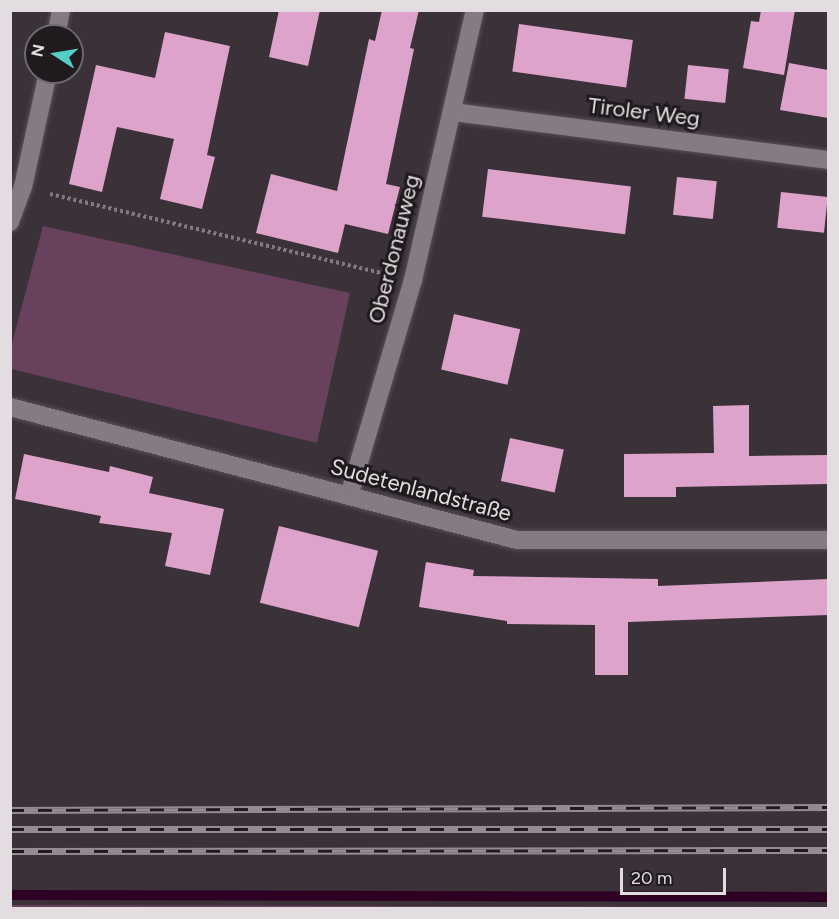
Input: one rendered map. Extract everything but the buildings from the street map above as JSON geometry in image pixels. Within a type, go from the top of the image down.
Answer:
[{"type":"street","name":"Oberdonauweg","points":[[349,496],[413,280],[475,10]]},
{"type":"street","points":[[10,222],[23,187],[45,84]]},
{"type":"street","name":"Tiroler Weg","points":[[453,112],[828,160]]},
{"type":"street","name":"Sudetenlandstraße","points":[[10,407],[517,540],[828,540]]},
{"type":"path","points":[[23,187],[413,280]]},
{"type":"shaded area","points":[[43,226],[350,293],[317,443],[11,369],[11,347]]},
{"type":"shaded area","points":[[10,905],[828,907],[828,908],[11,908]]},
{"type":"waterway","points":[[10,895],[828,897]]},
{"type":"railway","points":[[10,810],[828,807]]},
{"type":"railway","points":[[10,829],[828,829]]},
{"type":"railway","points":[[10,851],[828,850]]}]
